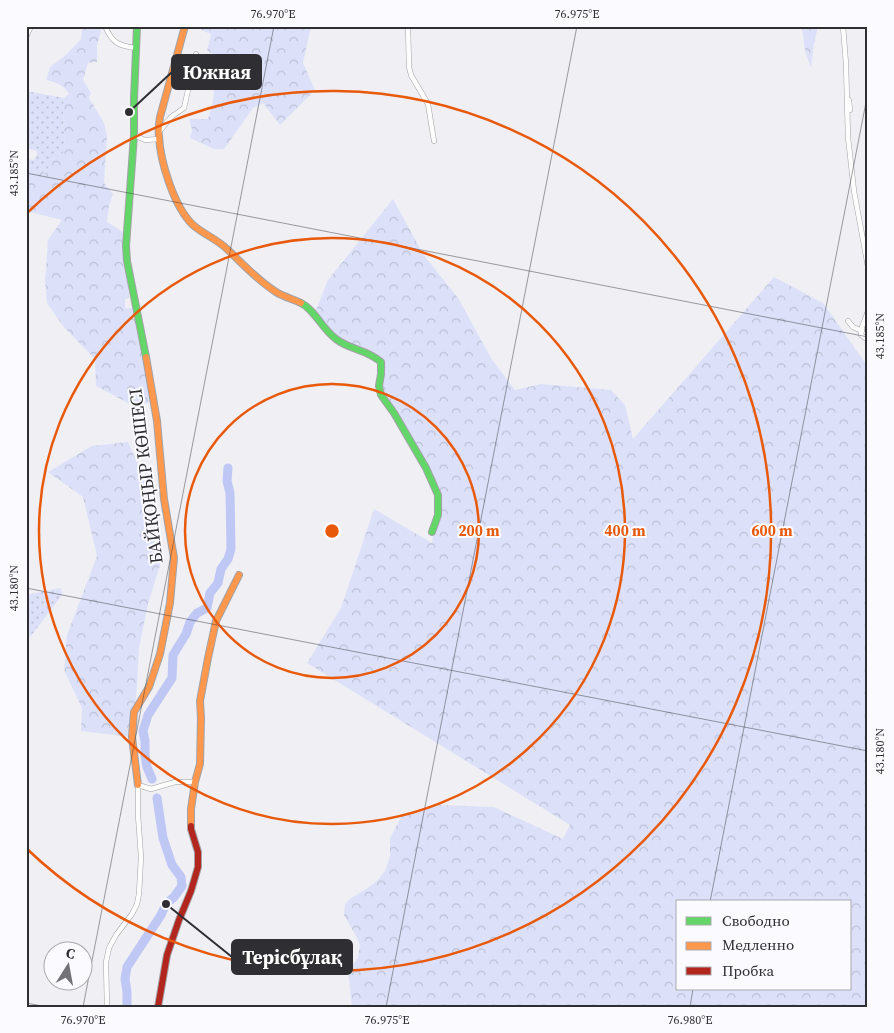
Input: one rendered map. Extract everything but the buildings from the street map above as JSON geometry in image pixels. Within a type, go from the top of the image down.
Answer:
[{"type":"street","points":[[26,37],[32,26]]},
{"type":"street","points":[[105,26],[112,40],[122,46],[136,48]]},
{"type":"street","name":"БАЙҚОҢЫР КӨШЕСІ","points":[[107,1007],[106,962],[116,935],[132,914],[139,894],[141,857],[138,785],[132,737],[134,712],[149,687],[160,654],[170,603],[174,558],[164,498],[157,422],[148,363],[126,261],[134,136],[137,26]]},
{"type":"street","points":[[184,26],[184,32],[160,117],[159,132],[164,165],[180,208],[192,224],[220,242],[268,287],[309,308],[325,329],[335,338],[344,344],[361,348],[375,355],[380,362],[379,386],[381,394],[426,468],[438,495],[438,515],[432,532]]},
{"type":"street","points":[[408,26],[409,67],[411,75],[428,104],[434,141]]},
{"type":"street","points":[[844,26],[850,110]]},
{"type":"street","points":[[844,26],[848,137],[854,191],[868,267]]},
{"type":"street","points":[[159,132],[171,117],[184,108],[196,54]]},
{"type":"street","points":[[134,136],[145,140],[159,139]]},
{"type":"street","points":[[868,311],[861,335],[868,340]]},
{"type":"street","points":[[848,321],[853,327],[862,331]]},
{"type":"street","points":[[158,1007],[167,954],[198,867],[198,852],[191,829],[191,809],[200,764],[200,701],[216,621],[240,575]]},
{"type":"street","points":[[138,785],[151,789],[175,782],[195,782]]},
{"type":"green space","points":[[82,26],[99,26],[101,31],[97,45],[97,62],[88,63],[83,80],[91,93],[89,98],[104,123],[107,136],[104,183],[113,194],[107,222],[123,232],[123,251],[127,270],[129,297],[125,300],[125,308],[132,308],[138,331],[146,367],[149,403],[132,405],[96,386],[95,359],[63,326],[47,303],[45,281],[48,240],[62,220],[26,211],[26,169],[45,173],[65,145],[64,98],[69,94],[59,84],[46,80],[50,67],[66,55],[81,39]]},
{"type":"green space","points":[[202,26],[311,26],[303,63],[315,90],[280,125],[263,103],[253,108],[224,149],[214,149],[190,138],[192,130],[189,119],[208,119],[213,101],[217,56],[207,51],[211,34],[201,30]]},
{"type":"green space","points":[[802,26],[818,26],[811,68],[805,51]]},
{"type":"green space","points":[[26,91],[64,98],[65,145],[62,155],[54,158],[45,173],[26,169],[26,159],[34,160],[37,151],[26,148]]},
{"type":"green space","points":[[393,199],[423,254],[458,298],[491,358],[515,390],[541,384],[611,390],[625,405],[633,439],[774,277],[823,303],[866,364],[868,363],[868,1007],[352,1007],[348,970],[358,958],[360,945],[344,915],[345,904],[377,881],[385,871],[390,856],[390,838],[401,817],[418,810],[439,805],[494,807],[563,839],[570,825],[307,663],[341,608],[374,509],[432,543],[438,495],[379,386],[380,362],[343,344],[314,315],[328,280]]},
{"type":"green space","points":[[128,442],[145,480],[147,522],[162,559],[148,604],[139,648],[132,737],[81,731],[82,708],[64,670],[67,635],[97,556],[83,497],[48,472],[92,446]]},
{"type":"green space","points":[[61,588],[62,595],[31,636],[26,638],[26,595]]},
{"type":"waterway","points":[[152,779],[147,767],[143,731],[148,715],[172,678],[173,655],[186,634],[190,622],[197,613],[207,608],[210,593],[218,583],[221,569],[228,559],[231,549],[228,468]]},
{"type":"waterway","points":[[127,1007],[125,979],[127,967],[161,915],[166,904],[182,886],[181,877],[172,865],[163,838],[157,798]]},
{"type":"traffic: fast","points":[[137,26],[134,135],[126,246],[127,261],[146,357]]},
{"type":"traffic: fast","points":[[301,303],[341,343],[370,354],[381,362],[379,386],[381,395],[394,413],[426,468],[438,495],[438,515],[432,532]]},
{"type":"traffic: slow","points":[[185,26],[159,126],[162,158],[174,196],[193,225],[223,245],[269,287],[279,294],[301,303]]},
{"type":"traffic: slow","points":[[138,785],[132,737],[134,712],[149,687],[160,654],[170,603],[174,558],[164,499],[157,421],[146,357]]},
{"type":"traffic: slow","points":[[191,826],[191,809],[200,764],[200,701],[208,658],[216,621],[239,575]]},
{"type":"traffic: jam","points":[[158,1007],[167,955],[198,867],[198,852],[191,826]]},
{"type":"place","name":"Южная","points":[[129,112]]},
{"type":"place","name":"Терісбұлақ","points":[[166,904]]}]
